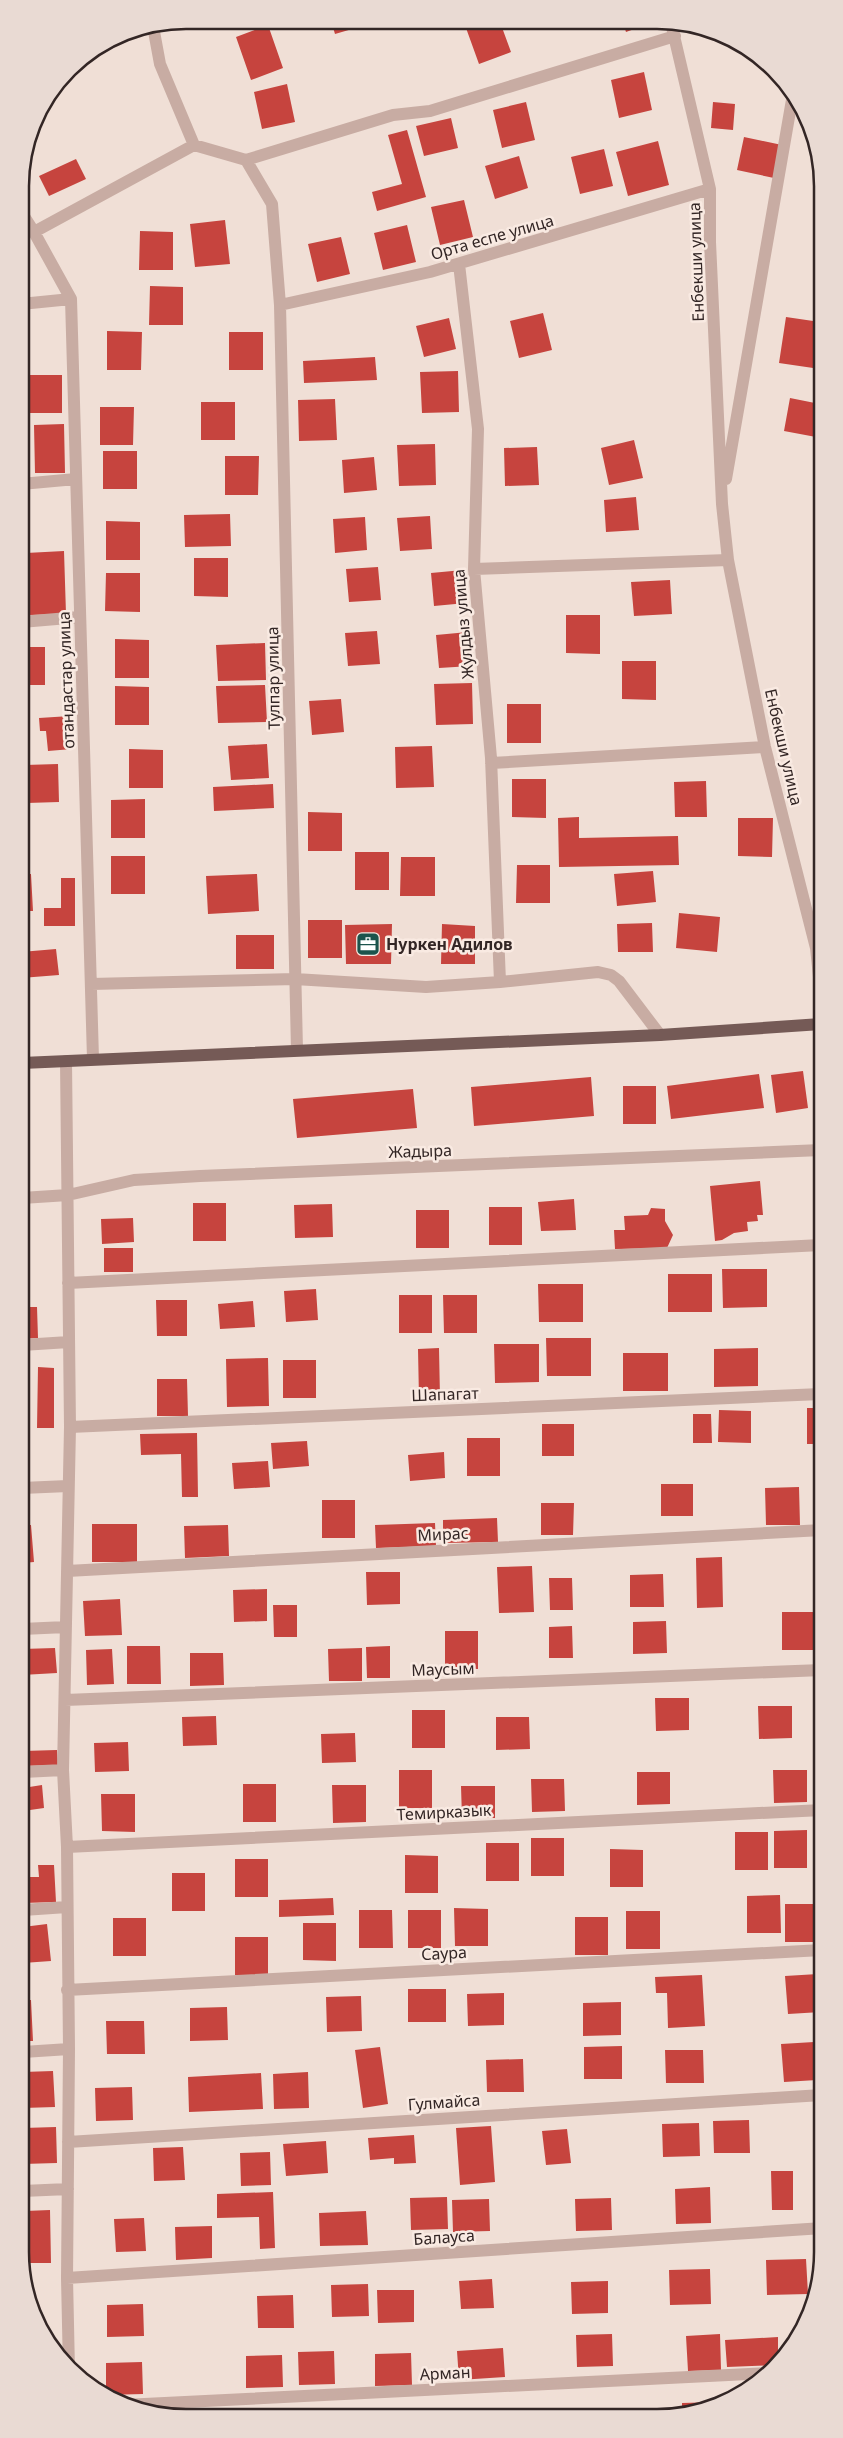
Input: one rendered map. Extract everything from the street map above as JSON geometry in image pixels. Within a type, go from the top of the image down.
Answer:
[{"type":"main road","points":[[29,1063],[660,1034],[814,1024]]},
{"type":"street","name":"Енбекши улица","points":[[674,30],[710,189],[710,242],[722,504],[728,560],[765,747],[814,933]]},
{"type":"street","points":[[154,32],[160,64],[194,145]]},
{"type":"street","points":[[34,232],[194,145],[246,160],[393,115],[430,111],[676,36]]},
{"type":"street","name":"Енбекши улица","points":[[722,504],[791,104]]},
{"type":"street","name":"Тулпар улица","points":[[246,160],[272,204],[280,305],[297,1050]]},
{"type":"street","name":"Орта еспе улица","points":[[280,305],[430,272],[710,189]]},
{"type":"street","points":[[29,224],[71,300],[29,303]]},
{"type":"street","name":"Жулдыз улица","points":[[459,264],[478,429],[474,569],[491,763],[500,982]]},
{"type":"street","name":"отандастар улица","points":[[71,300],[94,1059]]},
{"type":"street","points":[[29,483],[76,479]]},
{"type":"street","points":[[474,569],[728,560]]},
{"type":"street","points":[[29,621],[80,617]]},
{"type":"street","points":[[491,763],[765,747]]},
{"type":"street","points":[[91,984],[296,979],[426,987],[598,972],[611,975],[628,990],[660,1034]]},
{"type":"street","points":[[66,1061],[70,1427],[63,1770],[67,1847],[69,2049],[67,2278],[69,2356]]},
{"type":"street","name":"Жадыра","points":[[29,1198],[68,1196],[134,1180],[200,1176],[814,1150]]},
{"type":"street","points":[[68,1283],[814,1245]]},
{"type":"street","points":[[29,1345],[69,1342]]},
{"type":"street","name":"Шапагат","points":[[70,1427],[814,1394]]},
{"type":"street","points":[[29,1488],[68,1486]]},
{"type":"street","name":"Мирас","points":[[67,1571],[814,1530]]},
{"type":"street","points":[[29,1629],[66,1627]]},
{"type":"street","name":"Маусым","points":[[65,1700],[814,1670]]},
{"type":"street","points":[[29,1772],[63,1770]]},
{"type":"street","name":"Темирказык","points":[[67,1847],[814,1810]]},
{"type":"street","points":[[29,1910],[67,1907]]},
{"type":"street","name":"Саура","points":[[67,1990],[814,1950]]},
{"type":"street","points":[[29,2052],[69,2049]]},
{"type":"street","name":"Гулмайса","points":[[68,2142],[814,2095]]},
{"type":"street","points":[[29,2191],[68,2189]]},
{"type":"street","name":"Балауса","points":[[67,2278],[814,2229]]},
{"type":"street","name":"Арман","points":[[145,2404],[757,2374]]},
{"type":"building","points":[[257,29],[269,29],[283,68],[251,80],[236,37]]},
{"type":"building","points":[[333,29],[352,29],[335,34]]},
{"type":"building","points":[[466,29],[503,29],[511,52],[479,64]]},
{"type":"building","points":[[644,72],[652,110],[619,118],[611,80]]},
{"type":"building","points":[[287,84],[295,122],[262,129],[254,92]]},
{"type":"building","points":[[526,102],[535,140],[502,148],[493,110]]},
{"type":"building","points":[[713,102],[735,104],[733,130],[711,128]]},
{"type":"building","points":[[451,118],[458,148],[424,156],[416,126]]},
{"type":"building","points":[[407,130],[426,197],[377,211],[372,192],[402,184],[388,135]]},
{"type":"building","points":[[744,137],[782,145],[774,178],[737,170]]},
{"type":"building","points":[[658,141],[669,185],[628,196],[616,152]]},
{"type":"building","points":[[604,149],[613,186],[580,194],[571,157]]},
{"type":"building","points":[[519,156],[528,188],[495,199],[485,166]]},
{"type":"building","points":[[76,159],[86,179],[49,196],[39,176]]},
{"type":"building","points":[[464,200],[473,237],[440,245],[431,207]]},
{"type":"building","points":[[225,220],[230,264],[195,267],[190,224]]},
{"type":"building","points":[[407,225],[416,262],[383,270],[374,233]]},
{"type":"building","points":[[140,231],[173,232],[173,270],[139,270]]},
{"type":"building","points":[[341,237],[350,274],[317,282],[308,244]]},
{"type":"building","points":[[150,286],[183,287],[183,325],[149,325]]},
{"type":"building","points":[[543,313],[552,350],[519,358],[510,321]]},
{"type":"building","points":[[786,317],[814,321],[814,368],[779,363]]},
{"type":"building","points":[[449,318],[456,349],[424,357],[416,326]]},
{"type":"building","points":[[107,331],[142,332],[141,370],[107,370]]},
{"type":"building","points":[[229,332],[263,332],[263,370],[229,370]]},
{"type":"building","points":[[375,357],[377,380],[304,383],[303,361]]},
{"type":"building","points":[[458,371],[459,412],[422,413],[420,372]]},
{"type":"building","points":[[29,375],[62,375],[62,413],[29,413]]},
{"type":"building","points":[[790,398],[814,403],[814,437],[784,431]]},
{"type":"building","points":[[335,399],[337,440],[299,441],[298,400]]},
{"type":"building","points":[[201,402],[235,402],[235,440],[201,440]]},
{"type":"building","points":[[100,407],[134,407],[133,445],[100,445]]},
{"type":"building","points":[[64,424],[65,473],[35,473],[34,425]]},
{"type":"building","points":[[634,440],[643,478],[609,485],[601,448]]},
{"type":"building","points":[[435,444],[436,485],[399,486],[397,445]]},
{"type":"building","points":[[537,447],[539,485],[505,486],[504,448]]},
{"type":"building","points":[[103,451],[137,451],[137,489],[103,489]]},
{"type":"building","points":[[225,456],[259,456],[258,495],[225,495]]},
{"type":"building","points":[[374,457],[377,490],[344,493],[342,460]]},
{"type":"building","points":[[636,497],[639,530],[606,532],[604,500]]},
{"type":"building","points":[[230,514],[231,546],[185,547],[184,515]]},
{"type":"building","points":[[430,516],[432,549],[400,551],[397,518]]},
{"type":"building","points":[[365,517],[367,550],[335,553],[333,519]]},
{"type":"building","points":[[106,521],[140,522],[140,560],[106,560]]},
{"type":"building","points":[[64,551],[66,614],[29,615],[29,553]]},
{"type":"building","points":[[194,558],[228,558],[228,597],[194,596]]},
{"type":"building","points":[[378,567],[381,600],[349,602],[346,569]]},
{"type":"building","points":[[463,570],[466,603],[434,606],[431,573]]},
{"type":"building","points":[[106,573],[140,573],[140,612],[105,611]]},
{"type":"building","points":[[670,580],[672,614],[634,616],[631,582]]},
{"type":"building","points":[[566,615],[600,615],[600,654],[566,653]]},
{"type":"building","points":[[377,631],[380,664],[348,666],[345,633]]},
{"type":"building","points":[[468,632],[471,666],[439,668],[436,635]]},
{"type":"building","points":[[115,639],[149,640],[149,678],[115,678]]},
{"type":"building","points":[[265,643],[266,680],[218,681],[216,645]]},
{"type":"building","points":[[29,647],[45,647],[45,685],[29,685]]},
{"type":"building","points":[[622,661],[656,661],[656,700],[622,699]]},
{"type":"building","points":[[472,683],[473,724],[436,725],[434,684]]},
{"type":"building","points":[[265,685],[267,722],[218,723],[216,686]]},
{"type":"building","points":[[115,686],[149,687],[149,725],[115,725]]},
{"type":"building","points":[[341,699],[344,732],[312,735],[309,701]]},
{"type":"building","points":[[507,704],[541,704],[541,743],[507,743]]},
{"type":"building","points":[[70,716],[72,749],[48,751],[46,731],[40,731],[39,718]]},
{"type":"building","points":[[267,744],[269,778],[231,780],[228,746]]},
{"type":"building","points":[[432,746],[434,787],[396,788],[395,747]]},
{"type":"building","points":[[129,749],[163,750],[163,788],[129,788]]},
{"type":"building","points":[[58,764],[59,802],[29,803],[29,765]]},
{"type":"building","points":[[512,779],[546,779],[546,818],[512,817]]},
{"type":"building","points":[[706,781],[707,817],[675,817],[674,782]]},
{"type":"building","points":[[273,784],[274,808],[214,811],[213,787]]},
{"type":"building","points":[[145,799],[145,838],[111,838],[111,800]]},
{"type":"building","points":[[308,812],[342,813],[342,851],[308,851]]},
{"type":"building","points":[[579,817],[579,838],[678,836],[679,865],[559,867],[558,818]]},
{"type":"building","points":[[738,818],[773,818],[772,857],[738,856]]},
{"type":"building","points":[[355,852],[389,852],[389,890],[355,890]]},
{"type":"building","points":[[111,856],[145,856],[145,894],[111,894]]},
{"type":"building","points":[[401,857],[435,857],[435,896],[400,896]]},
{"type":"building","points":[[517,865],[550,865],[550,903],[516,903]]},
{"type":"building","points":[[653,871],[656,902],[617,906],[614,874]]},
{"type":"building","points":[[29,874],[31,874],[33,911],[29,911]]},
{"type":"building","points":[[257,874],[259,911],[208,914],[206,876]]},
{"type":"building","points":[[61,878],[75,878],[75,926],[44,926],[44,908],[61,908]]},
{"type":"building","points":[[679,913],[720,917],[717,952],[676,948]]},
{"type":"building","points":[[308,920],[342,920],[342,958],[308,958]]},
{"type":"building","points":[[652,923],[653,952],[618,952],[617,924]]},
{"type":"building","name":"Нуркен Адилов","points":[[392,924],[391,964],[346,964],[345,925]]},
{"type":"building","points":[[442,924],[475,926],[475,964],[441,964]]},
{"type":"building","points":[[236,935],[274,935],[274,969],[236,969]]},
{"type":"building","points":[[56,949],[59,975],[29,977],[29,951]]},
{"type":"building","points":[[803,1071],[808,1108],[776,1113],[771,1075]]},
{"type":"building","points":[[759,1074],[764,1108],[671,1119],[667,1086]]},
{"type":"building","points":[[591,1077],[594,1116],[474,1126],[471,1087]]},
{"type":"building","points":[[623,1086],[656,1086],[656,1124],[623,1124]]},
{"type":"building","points":[[413,1089],[417,1128],[297,1138],[293,1099]]},
{"type":"building","points":[[760,1181],[763,1215],[757,1215],[758,1221],[747,1222],[748,1231],[734,1233],[722,1240],[715,1241],[710,1186]]},
{"type":"building","points":[[574,1199],[576,1230],[541,1231],[538,1202]]},
{"type":"building","points":[[193,1203],[226,1203],[226,1241],[193,1241]]},
{"type":"building","points":[[332,1204],[333,1237],[295,1238],[294,1205]]},
{"type":"building","points":[[489,1207],[522,1207],[522,1245],[489,1245]]},
{"type":"building","points":[[651,1208],[665,1209],[665,1221],[673,1235],[667,1248],[615,1249],[614,1230],[625,1230],[624,1216],[648,1215]]},
{"type":"building","points":[[416,1210],[449,1210],[449,1248],[416,1248]]},
{"type":"building","points":[[133,1218],[134,1242],[102,1244],[101,1219]]},
{"type":"building","points":[[104,1248],[133,1248],[133,1272],[104,1272]]},
{"type":"building","points":[[722,1269],[767,1269],[767,1307],[723,1308]]},
{"type":"building","points":[[668,1274],[712,1274],[712,1312],[668,1312]]},
{"type":"building","points":[[538,1284],[583,1284],[583,1322],[539,1322]]},
{"type":"building","points":[[316,1289],[318,1320],[286,1322],[284,1291]]},
{"type":"building","points":[[399,1295],[432,1295],[432,1333],[399,1333]]},
{"type":"building","points":[[443,1295],[477,1295],[477,1333],[444,1333]]},
{"type":"building","points":[[156,1300],[187,1300],[187,1336],[157,1336]]},
{"type":"building","points":[[253,1301],[255,1327],[220,1329],[218,1304]]},
{"type":"building","points":[[29,1307],[37,1307],[38,1338],[29,1339]]},
{"type":"building","points":[[546,1338],[591,1338],[591,1376],[547,1376]]},
{"type":"building","points":[[494,1344],[539,1344],[539,1382],[495,1383]]},
{"type":"building","points":[[439,1348],[440,1398],[419,1399],[418,1349]]},
{"type":"building","points":[[758,1348],[758,1386],[714,1387],[714,1349]]},
{"type":"building","points":[[623,1353],[668,1353],[668,1391],[623,1391]]},
{"type":"building","points":[[268,1358],[269,1406],[227,1407],[226,1359]]},
{"type":"building","points":[[283,1360],[316,1360],[316,1398],[283,1398]]},
{"type":"building","points":[[38,1367],[54,1368],[54,1428],[37,1428]]},
{"type":"building","points":[[157,1379],[187,1379],[188,1416],[157,1416]]},
{"type":"building","points":[[807,1408],[814,1408],[814,1444],[807,1444]]},
{"type":"building","points":[[719,1410],[751,1411],[751,1443],[718,1442]]},
{"type":"building","points":[[693,1414],[711,1414],[712,1443],[693,1443]]},
{"type":"building","points":[[542,1424],[574,1424],[574,1456],[542,1456]]},
{"type":"building","points":[[197,1433],[198,1497],[182,1497],[181,1454],[141,1455],[140,1434]]},
{"type":"building","points":[[467,1438],[500,1438],[500,1476],[467,1476]]},
{"type":"building","points":[[307,1441],[309,1466],[273,1469],[271,1443]]},
{"type":"building","points":[[444,1452],[445,1478],[410,1481],[408,1455]]},
{"type":"building","points":[[268,1461],[270,1487],[234,1489],[232,1463]]},
{"type":"building","points":[[661,1484],[693,1484],[693,1516],[661,1516]]},
{"type":"building","points":[[799,1487],[800,1525],[766,1525],[765,1488]]},
{"type":"building","points":[[322,1500],[355,1500],[355,1538],[322,1538]]},
{"type":"building","points":[[541,1503],[574,1503],[573,1535],[541,1535]]},
{"type":"building","points":[[497,1518],[498,1542],[443,1543],[443,1520]]},
{"type":"building","points":[[435,1523],[436,1546],[376,1548],[375,1525]]},
{"type":"building","points":[[92,1524],[137,1524],[137,1562],[92,1562]]},
{"type":"building","points":[[29,1525],[31,1525],[34,1562],[29,1562]]},
{"type":"building","points":[[228,1525],[229,1556],[185,1558],[184,1526]]},
{"type":"building","points":[[722,1557],[723,1607],[697,1608],[696,1558]]},
{"type":"building","points":[[532,1566],[534,1612],[499,1613],[497,1567]]},
{"type":"building","points":[[366,1572],[400,1572],[400,1604],[367,1605]]},
{"type":"building","points":[[663,1574],[664,1607],[630,1607],[630,1575]]},
{"type":"building","points":[[549,1578],[572,1578],[573,1610],[550,1610]]},
{"type":"building","points":[[267,1589],[267,1621],[234,1622],[233,1590]]},
{"type":"building","points":[[120,1599],[122,1635],[85,1636],[83,1601]]},
{"type":"building","points":[[273,1605],[297,1605],[297,1637],[274,1637]]},
{"type":"building","points":[[782,1612],[814,1612],[814,1650],[782,1650]]},
{"type":"building","points":[[666,1621],[667,1653],[633,1654],[633,1622]]},
{"type":"building","points":[[572,1626],[573,1658],[549,1658],[549,1627]]},
{"type":"building","points":[[445,1631],[478,1631],[478,1669],[445,1668]]},
{"type":"building","points":[[127,1646],[160,1646],[161,1684],[127,1684]]},
{"type":"building","points":[[390,1646],[390,1678],[367,1678],[366,1647]]},
{"type":"building","points":[[55,1648],[57,1673],[29,1675],[29,1649]]},
{"type":"building","points":[[362,1648],[362,1681],[329,1681],[328,1649]]},
{"type":"building","points":[[112,1649],[114,1684],[87,1685],[86,1650]]},
{"type":"building","points":[[190,1653],[223,1653],[224,1685],[190,1686]]},
{"type":"building","points":[[655,1698],[689,1698],[689,1730],[656,1731]]},
{"type":"building","points":[[758,1706],[792,1706],[792,1738],[759,1739]]},
{"type":"building","points":[[412,1710],[445,1710],[445,1748],[412,1748]]},
{"type":"building","points":[[216,1716],[217,1745],[183,1746],[182,1717]]},
{"type":"building","points":[[496,1717],[529,1717],[530,1749],[496,1750]]},
{"type":"building","points":[[355,1733],[356,1762],[322,1763],[321,1734]]},
{"type":"building","points":[[128,1742],[129,1771],[95,1772],[94,1743]]},
{"type":"building","points":[[57,1750],[58,1765],[29,1766],[29,1751]]},
{"type":"building","points":[[399,1770],[432,1770],[432,1808],[399,1808]]},
{"type":"building","points":[[773,1770],[807,1770],[807,1802],[774,1803]]},
{"type":"building","points":[[637,1772],[670,1772],[670,1804],[637,1805]]},
{"type":"building","points":[[531,1779],[564,1779],[565,1811],[532,1812]]},
{"type":"building","points":[[243,1784],[276,1784],[276,1822],[243,1822]]},
{"type":"building","points":[[42,1785],[44,1808],[29,1810],[29,1787]]},
{"type":"building","points":[[332,1785],[366,1785],[366,1822],[333,1823]]},
{"type":"building","points":[[461,1786],[495,1786],[495,1818],[462,1818]]},
{"type":"building","points":[[101,1794],[135,1794],[135,1832],[102,1831]]},
{"type":"building","points":[[807,1830],[807,1868],[774,1868],[774,1831]]},
{"type":"building","points":[[735,1832],[768,1832],[768,1870],[735,1870]]},
{"type":"building","points":[[531,1838],[564,1838],[564,1876],[531,1876]]},
{"type":"building","points":[[486,1843],[519,1843],[519,1881],[486,1881]]},
{"type":"building","points":[[610,1849],[643,1850],[643,1887],[610,1887]]},
{"type":"building","points":[[405,1855],[438,1856],[438,1893],[405,1893]]},
{"type":"building","points":[[235,1859],[268,1859],[268,1897],[235,1897]]},
{"type":"building","points":[[38,1865],[54,1865],[56,1902],[29,1903],[29,1877],[39,1877]]},
{"type":"building","points":[[172,1873],[205,1873],[205,1911],[172,1911]]},
{"type":"building","points":[[780,1895],[781,1933],[747,1933],[747,1896]]},
{"type":"building","points":[[333,1898],[334,1915],[279,1917],[279,1900]]},
{"type":"building","points":[[785,1904],[814,1904],[814,1942],[785,1942]]},
{"type":"building","points":[[454,1908],[488,1909],[488,1946],[455,1946]]},
{"type":"building","points":[[359,1910],[392,1910],[393,1948],[359,1948]]},
{"type":"building","points":[[408,1910],[441,1910],[441,1948],[408,1948]]},
{"type":"building","points":[[626,1911],[660,1911],[660,1949],[626,1949]]},
{"type":"building","points":[[575,1917],[608,1917],[608,1955],[575,1955]]},
{"type":"building","points":[[113,1918],[146,1918],[146,1956],[113,1956]]},
{"type":"building","points":[[303,1923],[336,1923],[336,1961],[303,1960]]},
{"type":"building","points":[[47,1924],[51,1961],[29,1963],[29,1926]]},
{"type":"building","points":[[235,1937],[268,1937],[268,1975],[235,1975]]},
{"type":"building","points":[[814,1974],[814,2012],[788,2014],[785,1976]]},
{"type":"building","points":[[702,1975],[705,2026],[668,2028],[667,1993],[656,1993],[655,1977]]},
{"type":"building","points":[[408,1989],[446,1989],[446,2022],[408,2022]]},
{"type":"building","points":[[504,1993],[504,2025],[468,2026],[467,1994]]},
{"type":"building","points":[[361,1996],[362,2031],[327,2032],[326,1997]]},
{"type":"building","points":[[29,2000],[31,2000],[33,2041],[29,2041]]},
{"type":"building","points":[[621,2002],[621,2035],[583,2036],[583,2003]]},
{"type":"building","points":[[227,2007],[228,2040],[190,2041],[190,2008]]},
{"type":"building","points":[[106,2021],[144,2021],[145,2054],[107,2054]]},
{"type":"building","points":[[814,2042],[814,2080],[784,2082],[781,2044]]},
{"type":"building","points":[[622,2046],[622,2079],[584,2079],[584,2047]]},
{"type":"building","points":[[380,2047],[388,2104],[363,2108],[355,2050]]},
{"type":"building","points":[[665,2050],[703,2050],[704,2083],[666,2083]]},
{"type":"building","points":[[523,2059],[524,2092],[487,2092],[486,2060]]},
{"type":"building","points":[[53,2071],[55,2107],[29,2108],[29,2072]]},
{"type":"building","points":[[308,2072],[309,2108],[274,2109],[273,2074]]},
{"type":"building","points":[[261,2073],[263,2109],[189,2112],[188,2077]]},
{"type":"building","points":[[132,2087],[133,2120],[96,2121],[95,2088]]},
{"type":"building","points":[[749,2120],[750,2153],[714,2153],[713,2121]]},
{"type":"building","points":[[699,2123],[700,2156],[663,2157],[662,2124]]},
{"type":"building","points":[[491,2126],[495,2182],[460,2185],[456,2128]]},
{"type":"building","points":[[56,2127],[57,2163],[29,2164],[29,2128]]},
{"type":"building","points":[[567,2129],[571,2163],[546,2165],[542,2131]]},
{"type":"building","points":[[414,2135],[416,2163],[394,2164],[394,2158],[370,2160],[368,2138]]},
{"type":"building","points":[[326,2141],[328,2173],[286,2176],[283,2144]]},
{"type":"building","points":[[183,2147],[185,2180],[154,2181],[153,2148]]},
{"type":"building","points":[[270,2152],[271,2185],[241,2186],[240,2153]]},
{"type":"building","points":[[771,2171],[793,2171],[793,2210],[772,2210]]},
{"type":"building","points":[[710,2187],[711,2223],[676,2224],[675,2189]]},
{"type":"building","points":[[273,2192],[275,2248],[260,2249],[259,2217],[217,2218],[217,2194]]},
{"type":"building","points":[[447,2197],[448,2229],[411,2230],[410,2198]]},
{"type":"building","points":[[611,2198],[612,2230],[576,2231],[575,2199]]},
{"type":"building","points":[[489,2199],[490,2231],[453,2232],[452,2200]]},
{"type":"building","points":[[50,2210],[51,2263],[30,2263],[29,2211]]},
{"type":"building","points":[[366,2211],[368,2245],[320,2246],[319,2213]]},
{"type":"building","points":[[144,2218],[146,2251],[116,2252],[114,2219]]},
{"type":"building","points":[[212,2226],[212,2258],[176,2260],[175,2227]]},
{"type":"building","points":[[806,2259],[808,2294],[767,2295],[766,2260]]},
{"type":"building","points":[[710,2269],[711,2304],[670,2305],[669,2270]]},
{"type":"building","points":[[492,2279],[494,2308],[461,2309],[459,2281]]},
{"type":"building","points":[[608,2281],[608,2313],[572,2314],[571,2282]]},
{"type":"building","points":[[368,2284],[369,2316],[332,2317],[331,2285]]},
{"type":"building","points":[[377,2290],[414,2290],[414,2322],[378,2323]]},
{"type":"building","points":[[293,2295],[294,2328],[258,2328],[257,2296]]},
{"type":"building","points":[[143,2304],[144,2336],[107,2337],[107,2305]]},
{"type":"building","points":[[612,2334],[613,2366],[577,2367],[576,2335]]},
{"type":"building","points":[[720,2334],[721,2370],[688,2371],[686,2336]]},
{"type":"building","points":[[778,2337],[778,2352],[765,2365],[727,2367],[725,2340]]},
{"type":"building","points":[[503,2348],[505,2377],[459,2380],[457,2351]]},
{"type":"building","points":[[334,2351],[335,2384],[299,2385],[298,2352]]},
{"type":"building","points":[[411,2353],[412,2385],[375,2386],[375,2354]]},
{"type":"building","points":[[282,2355],[283,2387],[246,2388],[246,2356]]},
{"type":"building","points":[[142,2362],[143,2394],[121,2395],[106,2387],[106,2363]]},
{"type":"building","points":[[702,2402],[682,2407],[682,2403]]},
{"type":"place","name":"Нуркен Адилов","points":[[368,944]]}]
